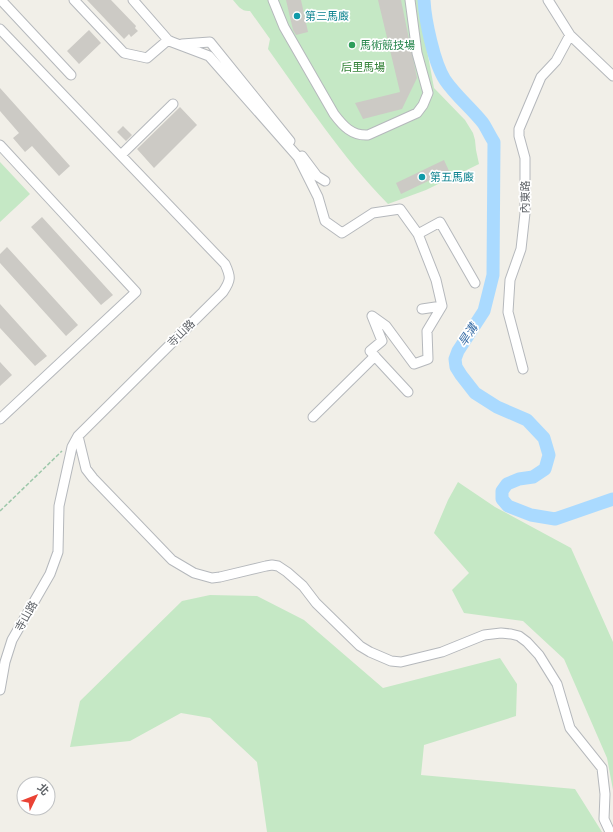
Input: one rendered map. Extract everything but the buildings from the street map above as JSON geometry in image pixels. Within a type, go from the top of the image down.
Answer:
[{"type":"street","points":[[1,0],[71,75]]},
{"type":"street","points":[[74,0],[124,53],[147,58],[168,40]]},
{"type":"street","points":[[133,0],[168,40],[209,56],[298,157],[318,197],[325,221],[342,233],[373,213],[400,209],[418,234],[436,280],[442,306],[427,331],[428,359],[414,364],[386,326],[372,316],[382,341],[370,351],[408,392]]},
{"type":"street","points":[[273,0],[284,27],[334,114],[340,123],[359,136],[368,135],[417,113],[423,105],[428,93],[417,53],[410,0]]},
{"type":"street","points":[[548,0],[570,35],[613,76]]},
{"type":"street","name":"寺山路","points":[[0,29],[225,264],[230,275],[228,285],[223,292],[78,436],[72,447],[59,506],[58,552],[50,574],[12,640],[5,662],[0,690]]},
{"type":"street","name":"內東路","points":[[523,370],[508,312],[510,280],[521,249],[525,213],[525,158],[519,136],[519,129],[541,77],[556,60],[570,35]]},
{"type":"street","points":[[178,45],[210,42],[283,131],[317,176],[325,180]]},
{"type":"street","points":[[121,155],[173,104]]},
{"type":"street","points":[[0,145],[136,292],[0,419]]},
{"type":"street","points":[[418,234],[440,222],[475,283]]},
{"type":"street","points":[[422,309],[442,306]]},
{"type":"street","points":[[313,417],[375,356]]},
{"type":"street","points":[[78,436],[86,468],[93,478],[172,560],[194,573],[212,578],[266,566],[278,566],[303,586],[316,603],[360,646],[370,652],[401,662],[442,652],[484,635],[501,633],[519,636],[539,655],[557,684],[570,728],[602,768],[605,794],[604,818],[610,832]]},
{"type":"path","points":[[0,511],[67,446]]},
{"type":"green space","name":"后里馬場","points":[[233,0],[420,0],[421,18],[434,88],[465,120],[473,133],[479,164],[426,190],[388,204],[340,148],[268,49],[270,39],[250,11],[242,10]]},
{"type":"green space","points":[[0,162],[30,194],[0,222]]},
{"type":"green space","points":[[458,482],[495,507],[571,548],[613,642],[613,790],[607,758],[564,659],[523,621],[464,613],[452,590],[469,573],[434,533],[448,500]]},
{"type":"green space","points":[[210,595],[257,596],[304,620],[383,688],[500,658],[517,684],[516,716],[424,745],[421,775],[575,789],[602,832],[267,832],[257,762],[210,718],[181,713],[130,741],[70,747],[80,701],[182,601]]},
{"type":"waterway","name":"旱溝","points":[[424,0],[426,19],[431,41],[441,73],[454,91],[483,123],[494,142],[493,275],[484,311],[458,351],[455,359],[456,367],[475,393],[497,407],[527,420],[544,438],[549,455],[545,469],[533,477],[519,479],[507,484],[502,491],[502,499],[508,506],[531,515],[555,519],[613,499]]},
{"type":"place","name":"第三馬廄","points":[[297,16]]},
{"type":"place","name":"馬術競技場","points":[[352,45]]},
{"type":"place","name":"第五馬廄","points":[[422,177]]}]
